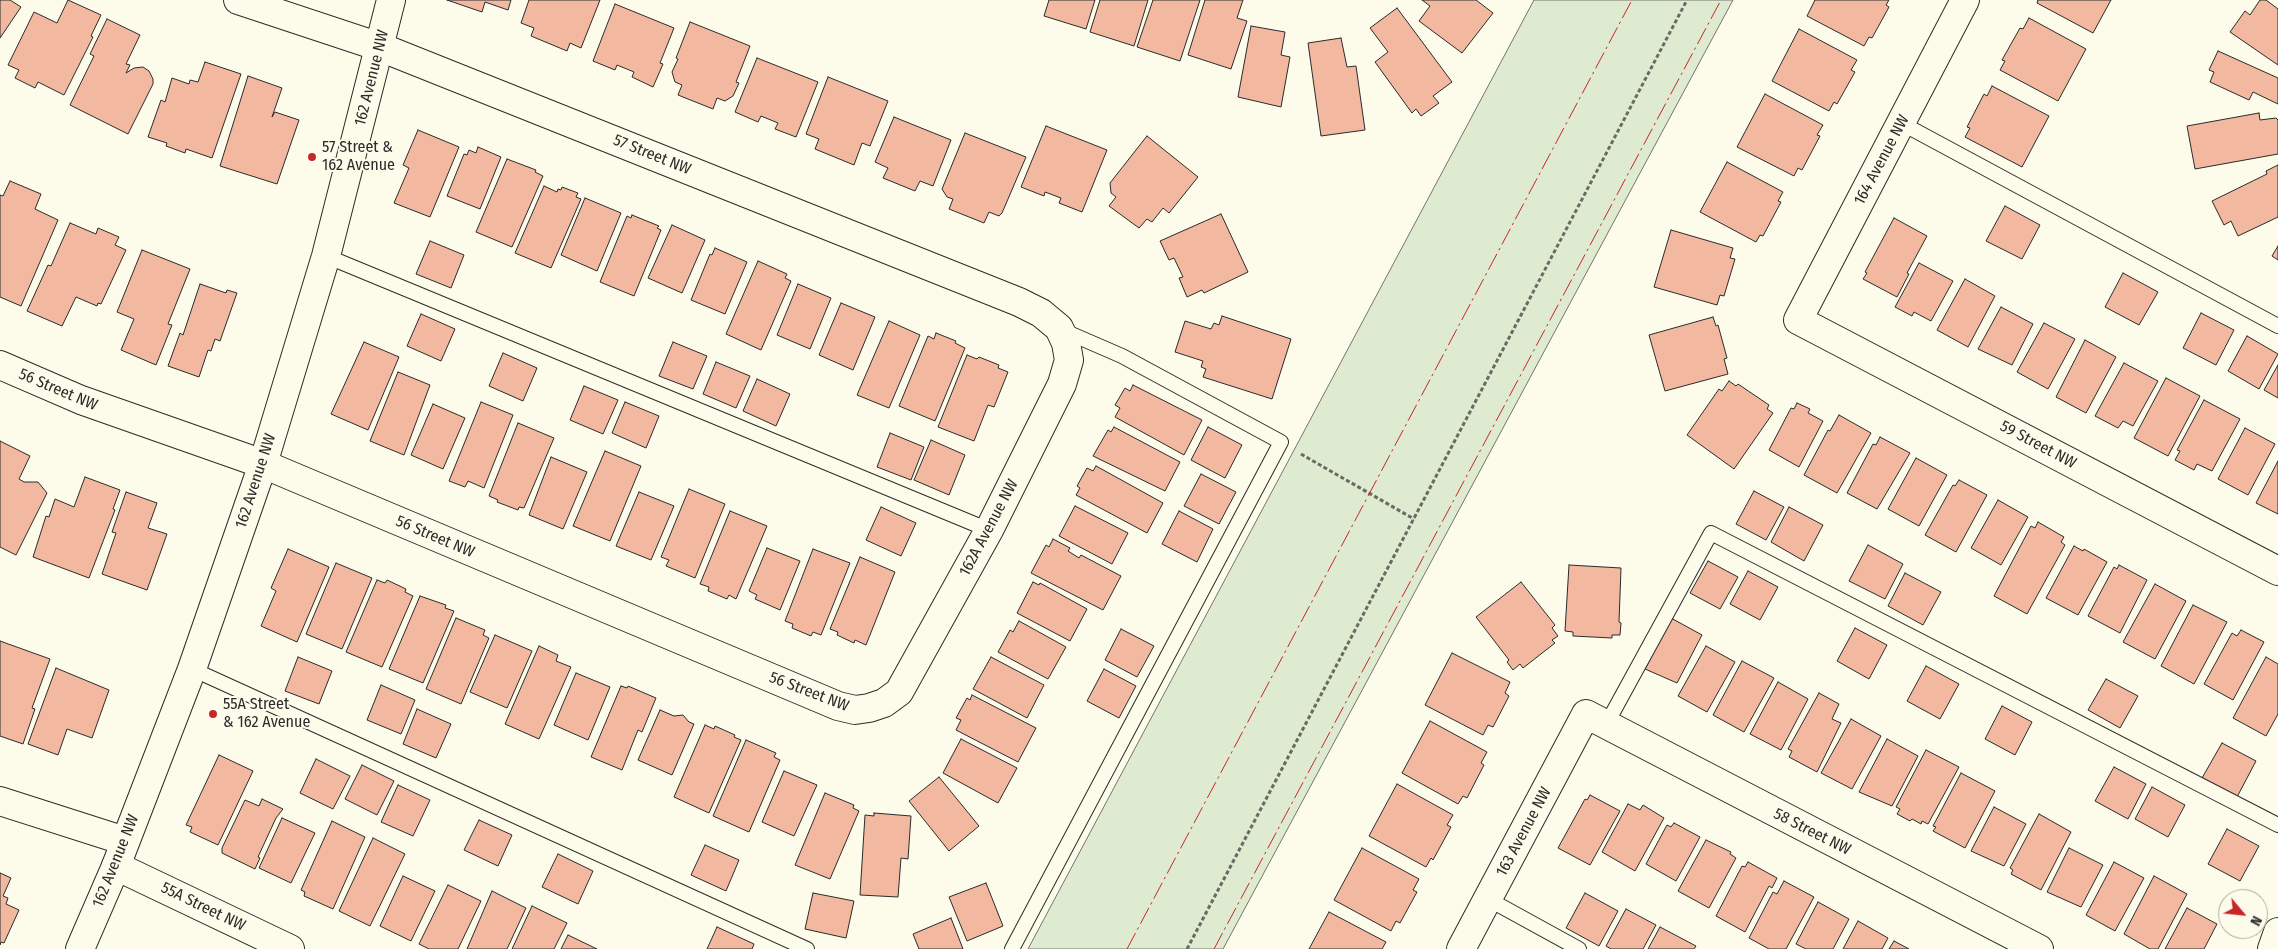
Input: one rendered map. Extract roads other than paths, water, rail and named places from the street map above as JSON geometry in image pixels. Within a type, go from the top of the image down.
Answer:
[{"type":"street","name":"57 Street NW","points":[[238,0],[380,46],[1019,302],[1040,313],[1059,328]]},
{"type":"street","name":"162 Avenue NW","points":[[80,949],[126,841],[192,669],[263,464],[326,256],[391,0]]},
{"type":"street","name":"164 Avenue NW","points":[[1798,320],[1965,0]]},
{"type":"street","name":"59 Street NW","points":[[1798,320],[2278,571]]},
{"type":"street","name":"162A Avenue NW","points":[[869,708],[884,704],[899,692],[989,530],[1062,384],[1069,360],[1066,343],[1059,328]]},
{"type":"street","name":"56 Street NW","points":[[0,365],[81,400],[263,464],[838,706],[855,710],[869,708]]},
{"type":"street","name":"163 Avenue NW","points":[[1461,949],[1488,898],[1596,720]]},
{"type":"street","name":"58 Street NW","points":[[1596,720],[2039,949]]},
{"type":"street","points":[[0,801],[126,841]]},
{"type":"street","name":"55A Street NW","points":[[116,866],[290,949]]},
{"type":"street","points":[[2272,949],[2278,932]]},
{"type":"lane","points":[[1901,123],[2278,326]]},
{"type":"lane","points":[[326,256],[989,530]]},
{"type":"lane","points":[[1012,949],[1280,442],[1122,356],[1059,328]]},
{"type":"lane","points":[[1596,720],[1711,533],[2278,825]]},
{"type":"lane","points":[[192,669],[807,949]]},
{"type":"lane","points":[[1488,898],[1579,949]]},
{"type":"place","name":"57 Street & 162 Avenue","points":[[312,157]]},
{"type":"place","name":"55A Street & 162 Avenue","points":[[213,714]]}]
